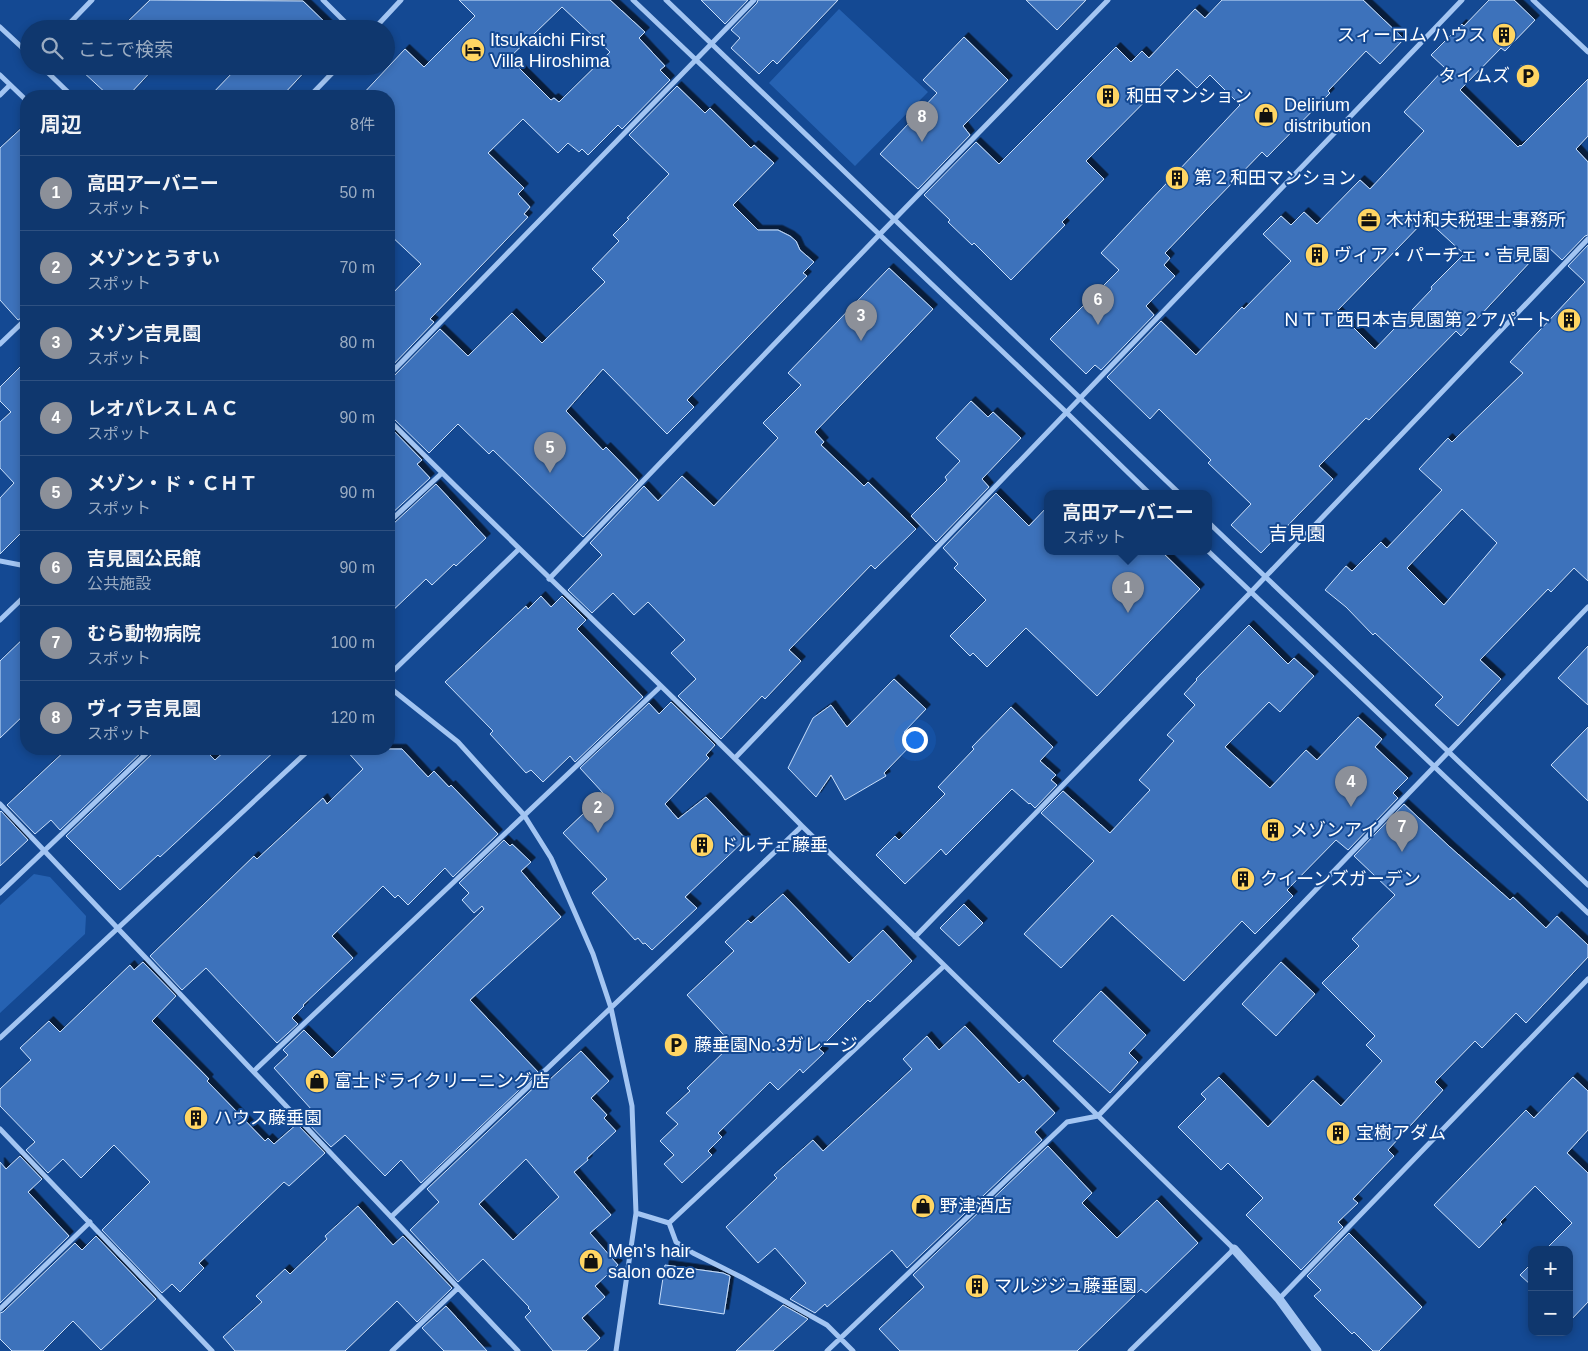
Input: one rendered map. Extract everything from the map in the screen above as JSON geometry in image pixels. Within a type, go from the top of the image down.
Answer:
[{"type":"street","points":[[73,20],[92,0]]},
{"type":"street","points":[[323,0],[343,20]]},
{"type":"street","points":[[383,20],[402,0]]},
{"type":"street","points":[[633,0],[1146,490]]},
{"type":"street","points":[[666,0],[1176,490]]},
{"type":"street","points":[[395,369],[754,0]]},
{"type":"street","points":[[549,579],[879,235],[895,221],[1108,0]]},
{"type":"street","points":[[735,758],[1462,0]]},
{"type":"street","points":[[1532,0],[1588,52]]},
{"type":"street","points":[[0,27],[20,46]]},
{"type":"street","points":[[0,75],[20,94]]},
{"type":"street","points":[[50,75],[66,90]]},
{"type":"street","points":[[316,90],[330,75]]},
{"type":"street","points":[[0,95],[10,85]]},
{"type":"street","points":[[915,936],[1250,592],[1588,239]]},
{"type":"street","points":[[0,344],[20,325]]},
{"type":"street","points":[[395,426],[1234,1249],[1279,1299],[1317,1351]]},
{"type":"street","points":[[395,516],[442,473]]},
{"type":"street","points":[[1212,526],[1588,885]]},
{"type":"street","points":[[395,669],[519,548]]},
{"type":"street","points":[[1212,555],[1588,913]]},
{"type":"street","points":[[0,561],[20,565]]},
{"type":"street","points":[[0,620],[20,601]]},
{"type":"street","points":[[827,1351],[1068,1122],[1098,1116],[1588,607]]},
{"type":"street","points":[[254,1071],[661,686]]},
{"type":"street","points":[[395,692],[458,742],[524,815],[551,858],[594,954],[611,1008],[632,1106],[636,1213],[616,1351]]},
{"type":"street","points":[[0,893],[145,755]]},
{"type":"street","points":[[0,1038],[304,755]]},
{"type":"street","points":[[0,804],[518,1351]]},
{"type":"street","points":[[391,1217],[802,826]]},
{"type":"street","points":[[669,1223],[944,966]]},
{"type":"street","points":[[1279,1299],[1588,979]]},
{"type":"street","points":[[0,1129],[212,1351]]},
{"type":"street","points":[[636,1213],[669,1223]]},
{"type":"street","points":[[0,1309],[90,1222]]},
{"type":"street","points":[[669,1223],[676,1242],[828,1325],[853,1351]]},
{"type":"street","points":[[1130,1351],[1234,1249]]},
{"type":"street","points":[[392,1351],[458,1288]]},
{"type":"shaded area","points":[[839,9],[928,92],[855,166],[769,83]]},
{"type":"shaded area","points":[[34,874],[50,877],[86,916],[85,934],[0,1013],[0,905]]},
{"type":"building","points":[[150,0],[303,1],[323,20],[129,20]]},
{"type":"building","points":[[459,0],[610,0],[645,32],[639,38],[665,66],[660,70],[670,80],[622,129],[618,125],[588,155],[582,149],[579,152],[568,143],[558,153],[523,119],[488,153],[524,188],[518,194],[530,207],[524,214],[528,217],[430,319],[434,322],[395,363],[395,291],[421,264],[395,240],[395,90],[367,90],[381,75],[395,75],[395,60],[405,49],[424,67],[475,16]],"holes":[[[562,7],[610,52],[559,102],[554,98],[551,100],[509,58]]]},
{"type":"building","points":[[701,0],[748,0],[725,24]]},
{"type":"building","points":[[758,0],[838,0],[777,64],[773,60],[759,74],[731,48],[740,38],[731,30]]},
{"type":"building","points":[[1026,0],[1086,0],[1057,30]]},
{"type":"building","points":[[1222,0],[1363,0],[1404,39],[1380,64],[1366,51],[1328,91],[1330,93],[1267,157],[1262,152],[1165,253],[1170,258],[1164,265],[1175,276],[1146,306],[1154,315],[1101,370],[1095,365],[1086,374],[1050,339],[1119,270],[1101,253],[1240,105],[1210,75],[1197,88],[1177,69],[1086,161],[1104,179],[1062,222],[1065,225],[1011,280],[974,243],[972,245],[948,222],[950,220],[924,195],[976,142],[999,164],[1116,47],[1131,62],[1142,51],[1149,58],[1195,9],[1205,18]]},
{"type":"building","points":[[1489,0],[1514,0],[1535,20],[1505,51],[1501,48],[1460,90],[1518,147],[1588,79],[1588,136],[1576,149],[1588,162],[1588,235],[1562,260],[1546,245],[1461,336],[1456,331],[1369,420],[1366,418],[1319,466],[1333,479],[1261,553],[1231,525],[1251,504],[1208,463],[1211,460],[1159,409],[1150,419],[1107,377],[1161,321],[1196,355],[1242,307],[1244,309],[1291,261],[1263,234],[1281,216],[1291,225],[1304,212],[1317,224],[1360,180],[1370,189],[1424,131],[1404,112],[1445,68],[1431,55],[1462,24],[1464,26]],"holes":[[[1426,219],[1464,254],[1431,287],[1432,289],[1375,349],[1337,311]]]},
{"type":"building","points":[[964,37],[1008,80],[963,126],[970,135],[918,189],[880,154],[937,93],[923,80]]},
{"type":"building","points":[[86,75],[148,75],[134,90],[103,90]]},
{"type":"building","points":[[230,75],[302,75],[288,90],[216,90]]},
{"type":"building","points":[[677,86],[705,113],[710,108],[751,148],[754,145],[774,163],[733,205],[758,230],[778,230],[790,236],[796,241],[800,250],[814,262],[803,273],[807,276],[687,400],[694,407],[667,434],[603,369],[566,411],[603,450],[606,447],[638,480],[583,537],[493,450],[489,454],[458,424],[429,453],[395,420],[395,375],[440,329],[468,356],[512,313],[542,343],[605,282],[592,269],[619,241],[613,235],[669,174],[629,135]]},
{"type":"building","points":[[20,130],[20,319],[18,320],[0,300],[0,148]]},
{"type":"building","points":[[1588,245],[1588,581],[1574,568],[1551,592],[1548,589],[1480,660],[1501,679],[1458,726],[1435,705],[1443,697],[1375,633],[1373,635],[1346,607],[1325,590],[1346,566],[1352,571],[1381,542],[1387,548],[1442,490],[1419,469],[1448,438],[1452,442],[1523,373],[1510,362],[1585,282],[1568,266]],"holes":[[[1462,509],[1497,543],[1444,605],[1407,568]]]},
{"type":"building","points":[[889,268],[933,309],[815,432],[824,442],[821,445],[864,486],[868,482],[916,529],[875,569],[871,565],[789,650],[801,661],[765,699],[762,696],[721,739],[678,696],[696,679],[671,653],[685,640],[648,602],[634,615],[613,593],[592,613],[568,590],[602,555],[590,543],[644,486],[658,501],[682,476],[714,506],[778,438],[763,423],[801,385],[788,373]]},
{"type":"building","points":[[20,367],[20,534],[0,554],[0,498],[14,483],[0,468],[0,422],[11,412],[0,401],[0,387]]},
{"type":"building","points":[[971,401],[988,417],[993,412],[1021,438],[982,479],[989,487],[936,542],[911,516],[947,480],[945,477],[960,461],[936,438]]},
{"type":"building","points":[[395,432],[422,460],[417,464],[430,478],[395,510]]},
{"type":"building","points":[[436,484],[486,538],[432,585],[426,579],[395,608],[395,522]]},
{"type":"building","points":[[996,493],[1029,526],[1044,510],[1044,555],[1165,555],[1200,589],[1097,696],[1026,628],[987,667],[973,653],[970,656],[950,636],[986,600],[954,568],[958,564],[943,548]]},
{"type":"building","points":[[541,596],[551,607],[562,596],[586,620],[577,629],[643,697],[575,762],[570,756],[543,782],[531,770],[526,773],[490,734],[493,731],[445,682],[526,606],[528,609]]},
{"type":"building","points":[[1249,625],[1288,664],[1294,658],[1314,676],[1280,712],[1269,702],[1225,747],[1270,788],[1306,750],[1317,760],[1358,717],[1382,739],[1375,747],[1408,778],[1393,793],[1398,798],[1348,850],[1336,840],[1287,890],[1293,896],[1255,934],[1242,921],[1184,981],[1112,915],[1061,968],[1024,934],[1094,861],[1041,813],[1063,791],[1110,833],[1150,790],[1139,780],[1174,741],[1167,735],[1195,705],[1184,694],[1196,679]]},
{"type":"building","points":[[20,642],[20,719],[0,738],[0,661]]},
{"type":"building","points":[[1588,646],[1588,705],[1558,678]]},
{"type":"building","points":[[894,679],[926,709],[904,732],[914,742],[884,773],[886,776],[845,800],[831,775],[816,797],[788,768],[813,718],[831,705],[847,727]]},
{"type":"building","points":[[671,702],[715,745],[706,755],[709,758],[665,804],[678,819],[706,797],[746,839],[685,897],[697,908],[652,950],[638,938],[635,940],[592,893],[607,879],[563,833],[604,794],[580,768],[649,703],[659,714]]},
{"type":"building","points":[[1011,707],[1053,747],[1040,761],[1056,775],[1051,780],[1057,785],[1035,808],[1012,789],[946,855],[941,849],[905,884],[876,855],[895,836],[899,840],[945,794],[938,787],[974,749],[972,747]]},
{"type":"building","points":[[1588,727],[1588,801],[1551,765]]},
{"type":"building","points":[[395,749],[402,749],[428,777],[434,771],[449,787],[451,785],[498,834],[453,877],[445,868],[408,905],[398,895],[395,898],[383,886],[332,936],[353,958],[303,1005],[292,1018],[298,1024],[277,1043],[206,968],[182,990],[150,956],[254,856],[257,859],[323,798],[327,804],[363,769],[350,755],[395,755]]},
{"type":"building","points":[[61,755],[139,755],[60,830],[51,820],[35,834],[7,805]]},
{"type":"building","points":[[151,755],[210,755],[215,760],[220,755],[270,755],[160,857],[158,855],[120,890],[66,836]]},
{"type":"building","points":[[1404,804],[1510,900],[1513,897],[1546,928],[1557,916],[1588,945],[1588,957],[1526,1023],[1516,1013],[1482,1048],[1475,1041],[1435,1082],[1443,1090],[1388,1150],[1394,1156],[1353,1199],[1358,1203],[1338,1222],[1343,1227],[1301,1270],[1246,1215],[1263,1198],[1228,1163],[1221,1170],[1178,1127],[1206,1099],[1201,1094],[1219,1077],[1268,1127],[1313,1080],[1341,1106],[1382,1061],[1366,1045],[1375,1036],[1322,983],[1359,946],[1352,939],[1395,895],[1354,856]]},
{"type":"building","points":[[0,812],[28,840],[0,866]]},
{"type":"building","points":[[504,840],[510,846],[512,844],[531,862],[521,871],[561,917],[470,1000],[538,1072],[421,1183],[401,1160],[385,1176],[345,1135],[331,1147],[303,1118],[312,1110],[274,1068],[288,1055],[283,1050],[304,1030],[332,1058],[484,909],[482,906],[474,913],[462,900],[469,893],[459,883]]},
{"type":"building","points":[[783,894],[849,963],[883,930],[912,961],[870,1002],[868,1000],[819,1049],[824,1053],[803,1073],[800,1069],[778,1090],[770,1082],[718,1133],[722,1137],[708,1151],[712,1155],[682,1183],[664,1164],[674,1155],[660,1141],[678,1124],[666,1113],[690,1091],[687,1088],[732,1044],[687,995],[734,951],[725,942],[748,920],[751,923]]},
{"type":"building","points":[[964,904],[983,923],[959,946],[940,928]]},
{"type":"building","points":[[143,962],[176,996],[152,1021],[209,1079],[207,1081],[265,1141],[268,1138],[274,1144],[297,1124],[325,1153],[289,1186],[284,1182],[199,1263],[204,1268],[180,1292],[172,1284],[162,1293],[102,1230],[150,1182],[114,1145],[81,1178],[63,1159],[48,1173],[26,1150],[35,1142],[0,1106],[0,1089],[31,1060],[20,1048],[49,1021],[60,1032],[130,965],[134,970]]},
{"type":"building","points":[[1281,962],[1315,994],[1276,1036],[1242,1004]]},
{"type":"building","points":[[1101,991],[1146,1035],[1129,1053],[1138,1062],[1110,1093],[1053,1041]]},
{"type":"building","points":[[965,1026],[1019,1083],[1023,1079],[1055,1113],[1035,1132],[1042,1140],[907,1268],[892,1250],[827,1307],[825,1304],[815,1313],[790,1299],[806,1283],[775,1248],[758,1263],[726,1227],[777,1178],[774,1175],[813,1140],[823,1151],[912,1069],[903,1059],[927,1036],[939,1050]]},
{"type":"building","points":[[581,1051],[609,1081],[591,1098],[607,1115],[604,1118],[616,1131],[574,1172],[611,1215],[590,1233],[618,1265],[595,1286],[605,1297],[582,1318],[600,1338],[586,1351],[553,1351],[525,1317],[531,1311],[529,1307],[483,1259],[458,1282],[410,1230],[439,1202],[427,1189],[544,1078],[547,1082]],"holes":[[[526,1159],[559,1197],[513,1240],[479,1204]]]},
{"type":"building","points":[[1573,1077],[1588,1091],[1588,1130],[1567,1153],[1588,1173],[1588,1302],[1573,1318],[1573,1246],[1549,1246],[1572,1223],[1535,1186],[1500,1222],[1502,1224],[1479,1248],[1434,1205],[1526,1110],[1534,1118]]},
{"type":"building","points":[[1048,1146],[1092,1193],[1082,1203],[1117,1238],[1157,1200],[1198,1243],[1146,1293],[1141,1289],[1077,1351],[900,1351],[879,1329],[924,1287],[913,1275]]},
{"type":"building","points":[[20,1156],[42,1179],[28,1192],[69,1236],[0,1303],[0,1162],[6,1169]]},
{"type":"building","points":[[358,1206],[393,1245],[403,1236],[452,1288],[417,1322],[397,1301],[345,1351],[235,1351],[223,1337],[262,1302],[256,1296],[285,1269],[290,1274],[327,1239],[325,1236]]},
{"type":"building","points":[[1349,1233],[1422,1307],[1379,1351],[1373,1351],[1354,1332],[1352,1334],[1314,1296],[1321,1290],[1307,1276]]},
{"type":"building","points":[[96,1236],[156,1299],[101,1350],[73,1321],[43,1351],[12,1351],[0,1339],[0,1313],[75,1243],[82,1250]]},
{"type":"building","points":[[665,1265],[723,1273],[730,1276],[724,1314],[659,1304]]},
{"type":"building","points":[[1528,1267],[1528,1282],[1520,1275]]},
{"type":"building","points":[[783,1305],[808,1319],[773,1351],[736,1351]]},
{"type":"building","points":[[446,1306],[487,1351],[444,1351],[422,1328]]},
{"type":"place","name":"スィーロム ハウス","points":[[1504,35]]},
{"type":"place","name":"Itsukaichi First Villa Hiroshima","points":[[473,50]]},
{"type":"place","name":"タイムズ","points":[[1528,76]]},
{"type":"place","name":"和田マンション","points":[[1108,96]]},
{"type":"place","name":"Delirium distribution","points":[[1266,115]]},
{"type":"place","name":"ヴィラ吉見園","points":[[922,142]]},
{"type":"place","name":"第２和田マンション","points":[[1177,178]]},
{"type":"place","name":"木村和夫税理士事務所","points":[[1369,220]]},
{"type":"place","name":"ヴィア・パーチェ・吉見園","points":[[1317,255]]},
{"type":"place","name":"ＮＴＴ西日本吉見園第２アパート","points":[[1569,320]]},
{"type":"place","name":"吉見園公民館","points":[[1098,325]]},
{"type":"place","name":"メゾン吉見園","points":[[861,341]]},
{"type":"place","name":"メゾン・ド・ＣＨＴ","points":[[550,473]]},
{"type":"place","name":"高田アーバニー","points":[[1128,613]]},
{"type":"place","name":"レオパレスＬＡＣ","points":[[1351,807]]},
{"type":"place","name":"メゾンアイ","points":[[1273,830]]},
{"type":"place","name":"メゾンとうすい","points":[[598,833]]},
{"type":"place","name":"ドルチェ藤垂","points":[[702,845]]},
{"type":"place","name":"むら動物病院","points":[[1402,852]]},
{"type":"place","name":"クイーンズガーデン","points":[[1243,879]]},
{"type":"place","name":"藤垂園No.3ガレージ","points":[[676,1045]]},
{"type":"place","name":"富士ドライクリーニング店","points":[[317,1081]]},
{"type":"place","name":"ハウス藤垂園","points":[[196,1118]]},
{"type":"place","name":"宝樹アダム","points":[[1338,1133]]},
{"type":"place","name":"野津酒店","points":[[923,1206]]},
{"type":"place","name":"Men's hair salon ooze","points":[[591,1261]]},
{"type":"place","name":"マルジジュ藤垂園","points":[[977,1286]]},
{"type":"district","name":"吉見園","points":[[1297,533]]}]
